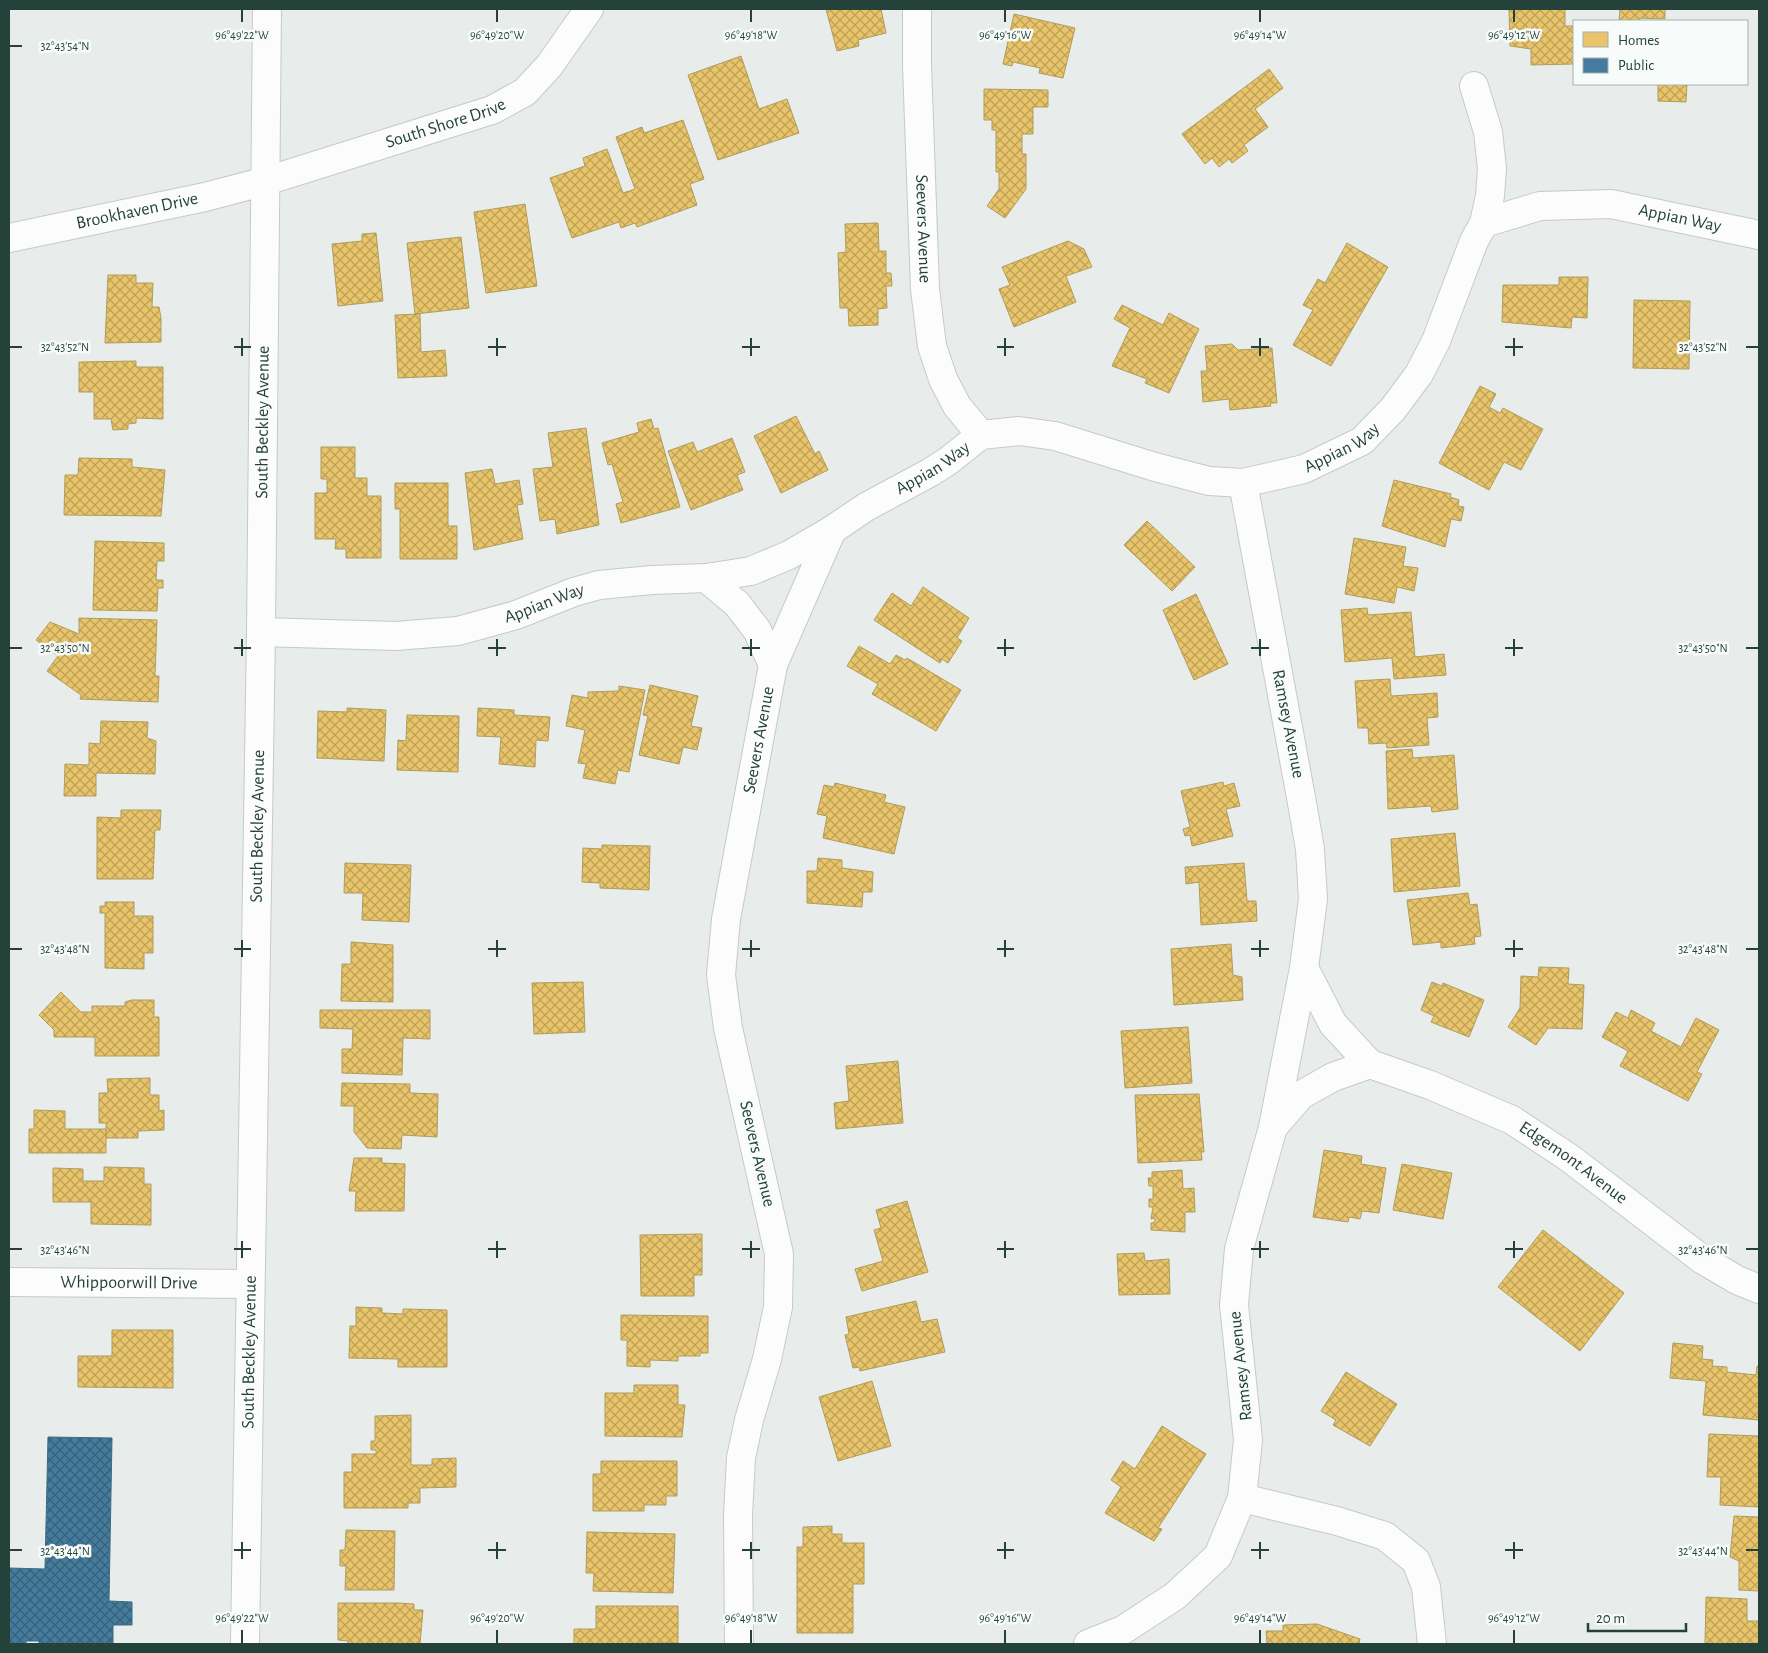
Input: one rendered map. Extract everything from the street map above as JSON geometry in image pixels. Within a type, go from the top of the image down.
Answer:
[{"type":"street","name":"South Beckley Avenue","points":[[245,1644],[261,632],[267,9]]},
{"type":"street","name":"South Shore Drive","points":[[266,181],[492,110],[525,92],[549,66],[588,9]]},
{"type":"street","name":"Seevers Avenue","points":[[917,9],[917,65],[925,289],[932,346],[943,379],[958,406],[981,434]]},
{"type":"street","name":"Appian Way","points":[[261,632],[396,636],[458,631],[516,616],[574,592],[598,585],[706,578],[751,570],[789,555],[832,530],[866,507],[937,468],[981,434],[1019,431],[1055,436],[1155,467],[1209,481],[1243,483],[1304,469],[1362,440],[1393,408],[1419,374],[1436,341],[1474,241],[1484,223],[1490,196],[1492,168],[1488,132],[1474,86]]},
{"type":"street","name":"Brookhaven Drive","points":[[9,238],[205,197],[266,181]]},
{"type":"street","name":"Appian Way","points":[[1484,223],[1540,206],[1611,204],[1759,235]]},
{"type":"street","name":"Ramsey Avenue","points":[[1088,1644],[1123,1630],[1175,1596],[1218,1556],[1242,1498],[1248,1440],[1234,1305],[1239,1249],[1273,1127],[1304,968],[1313,899],[1310,849],[1243,483]]},
{"type":"street","name":"Seevers Avenue","points":[[739,1644],[738,1515],[741,1458],[778,1307],[779,1254],[728,1028],[721,975],[726,919],[773,665],[832,530]]},
{"type":"street","name":"Seevers Avenue","points":[[706,578],[737,604],[757,630],[773,665]]},
{"type":"street","name":"Edgemont Avenue","points":[[1304,968],[1333,1024],[1370,1064],[1430,1085],[1512,1120],[1568,1156],[1703,1260],[1737,1280],[1759,1289]]},
{"type":"street","points":[[1273,1127],[1301,1095],[1333,1077],[1370,1064]]},
{"type":"street","name":"Whippoorwill Drive","points":[[9,1282],[250,1284]]},
{"type":"street","points":[[1242,1498],[1336,1520],[1385,1536],[1416,1561],[1426,1587],[1432,1644]]},
{"type":"building: Homes","points":[[826,9],[881,9],[886,33],[858,40],[859,46],[837,51]]},
{"type":"building: Homes","points":[[1509,9],[1565,9],[1565,26],[1573,26],[1573,64],[1531,65],[1531,49],[1510,46]]},
{"type":"building: Homes","points":[[1620,9],[1665,9],[1665,19],[1640,18],[1640,20],[1619,20]]},
{"type":"building: Homes","points":[[1014,14],[1075,28],[1063,78],[1039,73],[1040,68],[1013,62],[1012,66],[1003,64]]},
{"type":"building: Homes","points":[[741,56],[759,109],[787,99],[799,133],[718,160],[688,75]]},
{"type":"building: Homes","points":[[1269,69],[1283,88],[1255,109],[1268,127],[1244,145],[1248,151],[1232,163],[1229,159],[1219,167],[1212,158],[1205,164],[1182,134]]},
{"type":"building: Homes","points":[[1658,85],[1687,85],[1686,102],[1658,101]]},
{"type":"building: Homes","points":[[984,89],[1048,90],[1048,107],[1033,107],[1033,134],[1022,134],[1022,154],[1026,154],[1026,189],[1005,218],[987,206],[999,189],[999,172],[996,172],[996,130],[992,130],[992,120],[984,120]]},
{"type":"building: Homes","points":[[683,120],[704,179],[690,184],[697,205],[637,227],[635,223],[621,228],[619,222],[572,238],[550,178],[585,166],[583,158],[607,149],[623,193],[635,189],[616,137],[642,127],[644,133]]},
{"type":"building: Homes","points":[[525,204],[537,286],[486,293],[474,212]]},
{"type":"building: Homes","points":[[878,223],[879,251],[886,251],[886,273],[891,273],[892,286],[886,286],[887,308],[878,309],[878,325],[849,326],[848,308],[840,308],[838,253],[846,252],[845,224]]},
{"type":"building: Homes","points":[[376,233],[383,301],[338,306],[332,244],[362,241],[362,234]]},
{"type":"building: Homes","points":[[461,237],[469,308],[415,314],[407,243]]},
{"type":"building: Homes","points":[[1068,241],[1084,249],[1092,267],[1066,276],[1076,302],[1014,327],[999,289],[1010,285],[1002,267]]},
{"type":"building: Homes","points":[[1347,243],[1388,267],[1331,366],[1293,345],[1313,310],[1303,305],[1318,279],[1325,283]]},
{"type":"building: Homes","points":[[108,275],[136,275],[136,283],[153,283],[152,307],[159,307],[161,342],[105,343]]},
{"type":"building: Homes","points":[[1559,277],[1588,277],[1587,318],[1572,317],[1571,328],[1502,322],[1503,285],[1559,285]]},
{"type":"building: Homes","points":[[1634,300],[1690,301],[1689,369],[1633,368]]},
{"type":"building: Homes","points":[[1122,305],[1163,325],[1169,313],[1199,329],[1169,393],[1145,383],[1147,379],[1112,366],[1130,328],[1114,319]]},
{"type":"building: Homes","points":[[420,314],[421,352],[445,350],[447,376],[398,378],[395,315]]},
{"type":"building: Homes","points":[[1232,344],[1238,350],[1272,348],[1277,403],[1270,403],[1271,406],[1230,410],[1229,399],[1203,402],[1201,371],[1207,371],[1205,346]]},
{"type":"building: Homes","points":[[136,361],[136,367],[163,367],[163,419],[136,418],[136,423],[128,424],[128,429],[113,430],[111,419],[94,419],[94,392],[79,392],[79,362]]},
{"type":"building: Homes","points":[[1480,386],[1496,394],[1489,407],[1500,413],[1503,408],[1543,429],[1521,470],[1504,462],[1489,490],[1439,463]]},
{"type":"building: Homes","points":[[796,416],[815,454],[819,451],[828,470],[781,493],[754,436]]},
{"type":"building: Homes","points":[[651,419],[654,429],[658,428],[680,507],[621,523],[616,504],[623,502],[612,464],[608,465],[602,443],[639,432],[637,423]]},
{"type":"building: Homes","points":[[586,428],[599,525],[557,534],[555,519],[540,521],[533,469],[553,467],[548,433]]},
{"type":"building: Homes","points":[[732,438],[745,472],[737,475],[743,490],[691,510],[668,451],[693,442],[697,452]]},
{"type":"building: Homes","points":[[321,447],[355,447],[355,478],[367,478],[367,496],[381,496],[381,558],[346,558],[346,549],[335,549],[336,539],[315,539],[315,493],[327,493],[327,479],[321,479]]},
{"type":"building: Homes","points":[[79,458],[132,459],[132,467],[165,470],[161,516],[64,515],[65,475],[78,475]]},
{"type":"building: Homes","points":[[492,469],[495,484],[519,480],[523,504],[517,505],[523,539],[474,550],[465,473]]},
{"type":"building: Homes","points":[[1394,480],[1451,494],[1450,497],[1459,500],[1458,506],[1464,507],[1461,521],[1451,519],[1445,547],[1382,526]]},
{"type":"building: Homes","points":[[395,483],[448,483],[448,526],[457,526],[457,559],[400,559],[400,509],[395,509]]},
{"type":"building: Homes","points":[[1147,521],[1195,567],[1172,591],[1124,545]]},
{"type":"building: Homes","points":[[1354,538],[1406,547],[1403,566],[1418,568],[1414,591],[1397,587],[1394,603],[1345,594]]},
{"type":"building: Homes","points":[[95,541],[164,543],[164,561],[157,561],[156,580],[163,580],[163,588],[158,588],[157,611],[93,610]]},
{"type":"building: Homes","points":[[923,587],[969,618],[957,638],[962,641],[948,663],[942,659],[940,663],[874,620],[892,593],[911,606]]},
{"type":"building: Homes","points":[[1196,594],[1228,664],[1194,680],[1163,610]]},
{"type":"building: Homes","points":[[1367,608],[1368,615],[1411,612],[1415,657],[1444,654],[1446,675],[1394,679],[1392,658],[1345,662],[1341,610]]},
{"type":"building: Homes","points":[[79,618],[157,620],[155,676],[159,676],[158,702],[80,699],[81,695],[47,671],[58,656],[36,640],[50,622],[79,634]]},
{"type":"building: Homes","points":[[859,646],[890,664],[896,655],[905,660],[907,658],[961,690],[936,731],[872,694],[878,684],[847,666]]},
{"type":"building: Homes","points":[[1390,679],[1391,696],[1437,693],[1438,717],[1427,718],[1429,745],[1387,748],[1386,743],[1369,744],[1368,728],[1358,728],[1355,681]]},
{"type":"building: Homes","points":[[650,685],[698,696],[691,726],[702,728],[697,750],[683,747],[679,764],[639,755],[648,716],[643,715]]},
{"type":"building: Homes","points":[[619,686],[645,690],[629,772],[618,770],[615,784],[583,778],[586,764],[578,763],[585,730],[566,726],[572,695],[588,698],[588,692],[619,691]]},
{"type":"building: Homes","points":[[347,708],[386,710],[384,761],[317,758],[318,711],[347,712]]},
{"type":"building: Homes","points":[[478,708],[514,710],[514,715],[550,717],[548,741],[536,740],[535,767],[499,764],[501,737],[477,736]]},
{"type":"building: Homes","points":[[407,715],[459,716],[458,772],[397,770],[398,740],[406,741]]},
{"type":"building: Homes","points":[[101,721],[148,722],[147,738],[156,741],[155,774],[96,773],[96,796],[64,796],[65,764],[89,765],[89,743],[100,744]]},
{"type":"building: Homes","points":[[1412,749],[1413,758],[1454,755],[1458,809],[1432,812],[1431,806],[1388,809],[1386,751]]},
{"type":"building: Homes","points":[[1223,782],[1224,786],[1234,783],[1240,806],[1226,809],[1233,836],[1192,846],[1190,835],[1185,836],[1183,829],[1190,827],[1181,791]]},
{"type":"building: Homes","points":[[835,783],[886,795],[884,802],[905,807],[894,854],[823,838],[827,816],[817,814],[824,785],[834,787]]},
{"type":"building: Homes","points":[[121,810],[161,810],[160,830],[155,830],[153,879],[97,879],[97,817],[121,818]]},
{"type":"building: Homes","points":[[1455,833],[1460,886],[1394,892],[1391,839]]},
{"type":"building: Homes","points":[[602,845],[650,846],[649,890],[600,888],[600,883],[582,882],[583,848],[602,849]]},
{"type":"building: Homes","points":[[818,858],[842,860],[842,868],[873,872],[872,892],[863,892],[862,907],[807,903],[807,871],[817,871]]},
{"type":"building: Homes","points":[[345,863],[411,865],[409,922],[362,920],[363,893],[344,893]]},
{"type":"building: Homes","points":[[1244,863],[1247,901],[1256,901],[1257,921],[1201,925],[1199,882],[1186,884],[1185,867]]},
{"type":"building: Homes","points":[[1468,893],[1470,905],[1477,904],[1481,936],[1474,937],[1475,944],[1441,948],[1441,942],[1413,945],[1407,900]]},
{"type":"building: Homes","points":[[105,902],[134,902],[134,916],[153,916],[153,953],[144,953],[144,969],[105,968],[105,913],[100,913],[100,906],[105,906]]},
{"type":"building: Homes","points":[[351,942],[393,945],[393,1002],[341,1001],[342,964],[351,964]]},
{"type":"building: Homes","points":[[1231,944],[1233,975],[1242,977],[1243,1000],[1174,1005],[1171,949]]},
{"type":"building: Homes","points":[[1539,967],[1569,968],[1568,984],[1584,985],[1582,1029],[1548,1028],[1536,1045],[1508,1027],[1520,1008],[1521,976],[1538,977]]},
{"type":"building: Homes","points":[[583,982],[585,1032],[534,1034],[532,983]]},
{"type":"building: Homes","points":[[1432,982],[1442,986],[1443,983],[1484,1000],[1469,1037],[1431,1022],[1434,1016],[1421,1010]]},
{"type":"building: Homes","points":[[61,992],[81,1012],[92,1012],[92,1006],[125,1006],[125,1002],[132,1000],[154,1000],[154,1017],[159,1017],[159,1056],[95,1056],[95,1037],[54,1037],[54,1030],[39,1015]]},
{"type":"building: Homes","points":[[320,1010],[430,1010],[430,1039],[403,1038],[402,1075],[342,1073],[342,1049],[352,1049],[353,1029],[320,1028]]},
{"type":"building: Homes","points":[[1631,1010],[1655,1023],[1651,1031],[1681,1047],[1696,1018],[1719,1030],[1697,1072],[1702,1074],[1688,1101],[1620,1066],[1628,1051],[1602,1037],[1616,1012],[1628,1018]]},
{"type":"building: Homes","points":[[1188,1027],[1192,1083],[1125,1088],[1121,1031]]},
{"type":"building: Homes","points":[[898,1061],[903,1123],[836,1129],[834,1103],[849,1101],[846,1066]]},
{"type":"building: Homes","points":[[150,1078],[150,1095],[159,1095],[159,1111],[164,1110],[164,1130],[138,1131],[138,1138],[106,1138],[106,1123],[99,1123],[99,1093],[108,1093],[107,1079]]},
{"type":"building: Homes","points":[[342,1083],[410,1084],[410,1093],[438,1094],[437,1137],[402,1135],[401,1149],[367,1148],[354,1132],[354,1106],[341,1106]]},
{"type":"building: Homes","points":[[1199,1094],[1204,1152],[1201,1152],[1202,1160],[1138,1163],[1135,1095]]},
{"type":"building: Homes","points":[[34,1110],[65,1111],[65,1129],[106,1129],[106,1153],[29,1153],[29,1129],[34,1129]]},
{"type":"building: Homes","points":[[1324,1150],[1362,1156],[1361,1164],[1386,1168],[1379,1213],[1362,1211],[1360,1219],[1349,1217],[1348,1222],[1313,1217]]},
{"type":"building: Homes","points":[[354,1158],[382,1158],[382,1163],[405,1164],[404,1211],[355,1211],[356,1191],[349,1191]]},
{"type":"building: Homes","points":[[1402,1164],[1452,1173],[1443,1219],[1393,1210]]},
{"type":"building: Homes","points":[[104,1167],[144,1168],[144,1184],[151,1184],[151,1225],[91,1224],[91,1202],[53,1202],[53,1168],[83,1169],[83,1181],[104,1181]]},
{"type":"building: Homes","points":[[1182,1170],[1183,1189],[1194,1188],[1195,1212],[1185,1212],[1185,1232],[1151,1230],[1151,1223],[1155,1222],[1155,1218],[1151,1219],[1153,1207],[1149,1207],[1149,1199],[1153,1199],[1153,1186],[1149,1186],[1148,1178],[1152,1178],[1152,1172]]},
{"type":"building: Homes","points":[[907,1201],[928,1272],[862,1291],[855,1269],[883,1261],[874,1230],[881,1228],[876,1210]]},
{"type":"building: Homes","points":[[1543,1230],[1624,1293],[1580,1351],[1498,1287]]},
{"type":"building: Homes","points":[[702,1234],[702,1275],[694,1275],[694,1296],[641,1296],[640,1235]]},
{"type":"building: Homes","points":[[1144,1253],[1145,1261],[1169,1259],[1170,1294],[1119,1295],[1117,1254]]},
{"type":"building: Homes","points":[[916,1301],[921,1322],[937,1319],[945,1352],[860,1371],[859,1367],[853,1368],[845,1335],[849,1334],[846,1317]]},
{"type":"building: Homes","points":[[356,1307],[382,1308],[382,1313],[403,1314],[403,1309],[447,1310],[447,1367],[398,1367],[398,1359],[349,1358],[350,1326],[356,1326]]},
{"type":"building: Homes","points":[[621,1315],[708,1316],[708,1353],[700,1353],[700,1356],[678,1356],[678,1361],[650,1360],[650,1367],[627,1366],[627,1340],[621,1340]]},
{"type":"building: Homes","points":[[112,1330],[173,1330],[173,1388],[78,1387],[78,1356],[112,1356]]},
{"type":"building: Homes","points":[[1673,1343],[1703,1346],[1702,1359],[1713,1360],[1712,1366],[1727,1367],[1727,1372],[1756,1375],[1757,1366],[1759,1366],[1759,1420],[1703,1415],[1706,1381],[1670,1378]]},
{"type":"building: Homes","points":[[1346,1372],[1397,1404],[1370,1446],[1333,1425],[1336,1420],[1321,1411]]},
{"type":"building: Homes","points":[[872,1381],[891,1446],[838,1461],[819,1397]]},
{"type":"building: Homes","points":[[634,1385],[678,1385],[678,1405],[685,1405],[682,1437],[605,1436],[605,1393],[634,1393]]},
{"type":"building: Homes","points":[[411,1415],[411,1465],[432,1465],[432,1459],[456,1458],[456,1487],[420,1488],[420,1503],[408,1503],[408,1508],[344,1508],[344,1472],[352,1472],[352,1454],[376,1454],[376,1450],[371,1450],[371,1441],[375,1441],[375,1416]]},
{"type":"building: Homes","points":[[1162,1426],[1206,1454],[1158,1528],[1162,1529],[1154,1541],[1105,1513],[1121,1487],[1111,1480],[1123,1461],[1135,1469]]},
{"type":"building: Homes","points":[[1709,1434],[1759,1436],[1759,1507],[1720,1505],[1721,1477],[1707,1477]]},
{"type":"building: Homes","points":[[601,1461],[677,1461],[677,1496],[666,1496],[666,1505],[644,1505],[644,1511],[593,1511],[593,1474],[601,1474]]},
{"type":"building: Homes","points":[[1734,1516],[1759,1517],[1759,1591],[1739,1590],[1739,1561],[1730,1557]]},
{"type":"building: Homes","points":[[832,1526],[832,1534],[842,1534],[842,1543],[864,1543],[864,1584],[853,1584],[853,1633],[797,1633],[797,1547],[803,1547],[803,1527]]},
{"type":"building: Homes","points":[[346,1530],[395,1531],[394,1590],[345,1590],[346,1566],[340,1566],[340,1550],[345,1550]]},
{"type":"building: Homes","points":[[587,1532],[675,1534],[673,1593],[593,1591],[594,1573],[586,1573]]},
{"type":"building: Homes","points":[[1706,1597],[1747,1599],[1747,1621],[1759,1621],[1759,1644],[1705,1644]]},
{"type":"building: Homes","points":[[338,1603],[414,1604],[414,1610],[423,1610],[420,1644],[348,1644],[348,1641],[338,1640]]},
{"type":"building: Homes","points":[[596,1606],[678,1606],[678,1643],[574,1644],[574,1629],[596,1629]]},
{"type":"building: Homes","points":[[1317,1624],[1360,1639],[1359,1644],[1267,1644],[1266,1631],[1283,1631],[1283,1625]]},
{"type":"building: Public","points":[[48,1437],[112,1438],[109,1601],[132,1602],[132,1625],[113,1625],[113,1644],[39,1644],[39,1641],[26,1641],[26,1644],[9,1644],[9,1568],[45,1569]]}]
